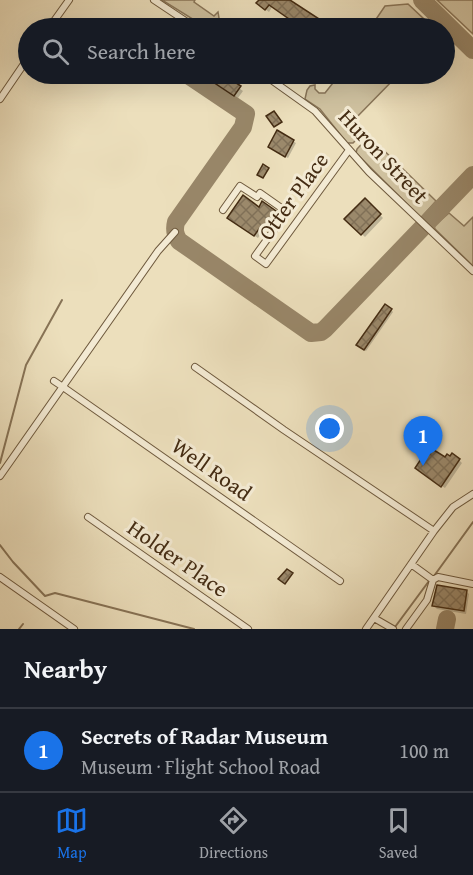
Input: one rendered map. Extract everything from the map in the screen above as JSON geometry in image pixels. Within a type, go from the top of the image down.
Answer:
[{"type":"street","points":[[56,18],[69,0]]},
{"type":"street","points":[[154,0],[181,18]]},
{"type":"street","points":[[0,99],[18,73]]},
{"type":"street","name":"Huron Street","points":[[277,84],[315,111],[395,197],[473,271]]},
{"type":"street","name":"Otter Place","points":[[271,233],[255,256],[266,264],[349,150]]},
{"type":"street","points":[[223,210],[240,186],[257,197],[260,193],[299,220]]},
{"type":"street","points":[[283,241],[271,233],[287,212]]},
{"type":"street","points":[[0,476],[158,251],[175,232]]},
{"type":"street","points":[[195,367],[434,531]]},
{"type":"street","points":[[54,381],[219,496]]},
{"type":"street","name":"Well Road","points":[[63,387],[340,581]]},
{"type":"street","points":[[366,629],[453,507],[473,494]]},
{"type":"street","name":"Holder Place","points":[[88,517],[248,629]]},
{"type":"street","points":[[411,564],[434,580]]},
{"type":"street","points":[[0,577],[74,629]]},
{"type":"street","points":[[406,629],[427,600],[434,580],[438,577],[473,584]]},
{"type":"street","points":[[374,618],[393,629]]},
{"type":"shaded area","points":[[162,0],[195,0],[194,2],[214,16],[218,12],[219,18],[191,18]]},
{"type":"shaded area","points":[[437,0],[473,0],[473,34]]},
{"type":"shaded area","points":[[408,4],[423,18],[377,18],[385,6]]},
{"type":"shaded area","points":[[332,84],[389,84],[353,121],[364,132],[353,143],[347,143],[320,109],[305,99],[310,86],[315,85],[319,93],[325,93]]},
{"type":"shaded area","points":[[369,136],[436,201],[421,218],[356,153]]},
{"type":"shaded area","points":[[449,213],[464,226],[473,217],[473,266],[435,229],[434,226]]},
{"type":"building","points":[[259,0],[290,0],[318,18],[288,18],[269,5],[265,10],[256,3]]},
{"type":"building","points":[[216,84],[241,86],[234,96]]},
{"type":"building","points":[[274,111],[282,122],[274,127],[266,116]]},
{"type":"building","points":[[277,130],[294,140],[285,157],[268,147]]},
{"type":"building","points":[[263,164],[269,168],[263,178],[257,175]]},
{"type":"building","points":[[243,195],[259,207],[262,201],[277,214],[266,229],[261,226],[254,236],[227,218]]},
{"type":"building","points":[[365,198],[381,214],[361,235],[344,219]]},
{"type":"building","points":[[385,304],[392,309],[364,350],[356,345]]},
{"type":"building","points":[[429,447],[445,457],[452,453],[460,459],[441,487],[415,468]]},
{"type":"building","points":[[287,569],[293,573],[285,584],[278,579]]},
{"type":"building","points":[[437,585],[467,590],[464,611],[432,606]]},
{"type":"waterway","points":[[0,463],[26,365],[62,300]]},
{"type":"waterway","points":[[434,576],[473,522]]},
{"type":"waterway","points":[[0,545],[45,596],[55,593],[194,629]]},
{"type":"waterway","points":[[395,627],[429,581]]},
{"type":"waterway","points":[[19,629],[23,624]]},
{"type":"taxiway","points":[[422,0],[440,18]]},
{"type":"taxiway","points":[[455,32],[473,50]]},
{"type":"taxiway","points":[[201,84],[246,114],[243,127],[176,222],[177,237],[179,241],[311,333],[325,329],[473,175]]},
{"type":"taxiway","points":[[445,629],[447,619]]},
{"type":"place","name":"Secrets of Radar Museum","points":[[423,466]]}]
